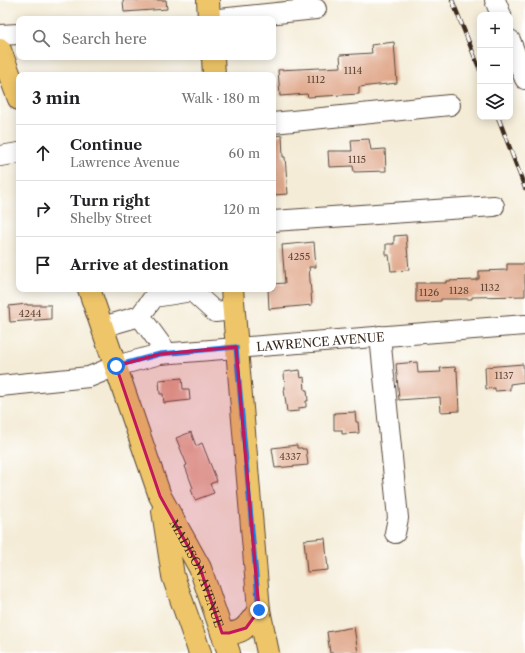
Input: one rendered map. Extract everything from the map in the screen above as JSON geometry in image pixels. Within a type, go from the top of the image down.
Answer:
[{"type":"main road","points":[[208,0],[209,16]]},
{"type":"main road","points":[[0,50],[16,91]]},
{"type":"main road","points":[[212,60],[214,72]]},
{"type":"main road","name":"MADISON AVENUE","points":[[90,292],[160,496],[173,576],[200,653]]},
{"type":"main road","points":[[232,300],[259,610],[268,653]]},
{"type":"main road","name":"MADISON AVENUE","points":[[160,496],[200,568],[229,653]]},
{"type":"main road","points":[[222,633],[241,632],[246,628],[259,610]]},
{"type":"main road","points":[[254,653],[259,610]]},
{"type":"street","points":[[495,0],[500,12]]},
{"type":"street","points":[[245,16],[316,8]]},
{"type":"street","points":[[0,35],[16,34]]},
{"type":"street","points":[[513,48],[525,79]]},
{"type":"street","points":[[276,123],[450,105]]},
{"type":"street","points":[[0,156],[16,153]]},
{"type":"street","points":[[276,221],[494,206]]},
{"type":"street","points":[[102,327],[140,316],[154,297],[181,292]]},
{"type":"street","points":[[194,292],[214,312],[232,300]]},
{"type":"street","points":[[140,316],[167,353]]},
{"type":"street","name":"LAWRENCE AVENUE","points":[[0,386],[89,377],[116,366],[167,353],[525,325]]},
{"type":"street","points":[[380,336],[398,518],[395,533]]},
{"type":"highlighted area","points":[[236,347],[259,610],[246,628],[229,633],[222,633],[200,568],[160,496],[116,366],[160,354]]},
{"type":"building","points":[[123,0],[166,0],[167,9],[124,12]]},
{"type":"building","points":[[394,42],[397,83],[359,87],[359,94],[308,97],[307,94],[280,96],[278,70],[341,67],[340,55],[372,53],[371,45]]},
{"type":"building","points":[[282,135],[283,157],[285,157],[288,194],[276,195],[276,136]]},
{"type":"building","points":[[369,139],[371,150],[385,149],[386,171],[354,172],[353,166],[329,167],[328,151],[352,151],[351,140]]},
{"type":"building","points":[[406,235],[409,270],[391,271],[389,255],[386,255],[386,244],[394,244],[394,236]]},
{"type":"building","points":[[314,242],[316,267],[309,267],[312,305],[269,309],[268,292],[276,292],[276,284],[285,283],[282,245]]},
{"type":"building","points":[[507,264],[525,264],[525,296],[472,297],[472,299],[441,299],[441,301],[416,302],[416,283],[446,283],[446,281],[477,280],[479,279],[479,271],[507,270]]},
{"type":"building","points":[[27,304],[51,305],[51,319],[10,322],[9,306]]},
{"type":"building","points":[[417,362],[418,373],[441,372],[440,368],[455,367],[456,371],[457,370],[459,411],[441,412],[440,397],[399,400],[396,364]]},
{"type":"building","points":[[523,364],[524,382],[510,384],[510,390],[495,391],[495,388],[486,389],[485,367]]},
{"type":"building","points":[[300,370],[301,378],[304,377],[308,401],[306,401],[306,407],[299,408],[299,411],[287,412],[284,389],[284,372]]},
{"type":"building","points":[[182,378],[183,389],[189,389],[190,400],[164,403],[163,394],[160,394],[159,380]]},
{"type":"building","points":[[355,412],[359,433],[342,434],[342,430],[334,430],[334,413]]},
{"type":"building","points":[[191,432],[196,446],[202,443],[217,481],[210,484],[214,493],[195,500],[191,489],[193,488],[185,466],[187,465],[176,438]]},
{"type":"building","points":[[297,445],[297,448],[306,449],[308,465],[275,468],[272,448]]},
{"type":"building","points":[[325,538],[328,570],[307,572],[304,540]]},
{"type":"building","points":[[354,627],[358,653],[330,653],[327,632]]},
{"type":"railway","points":[[452,0],[477,62]]},
{"type":"railway","points":[[499,120],[525,188]]},
{"type":"route","points":[[116,366],[160,354],[236,347],[259,610]]}]
